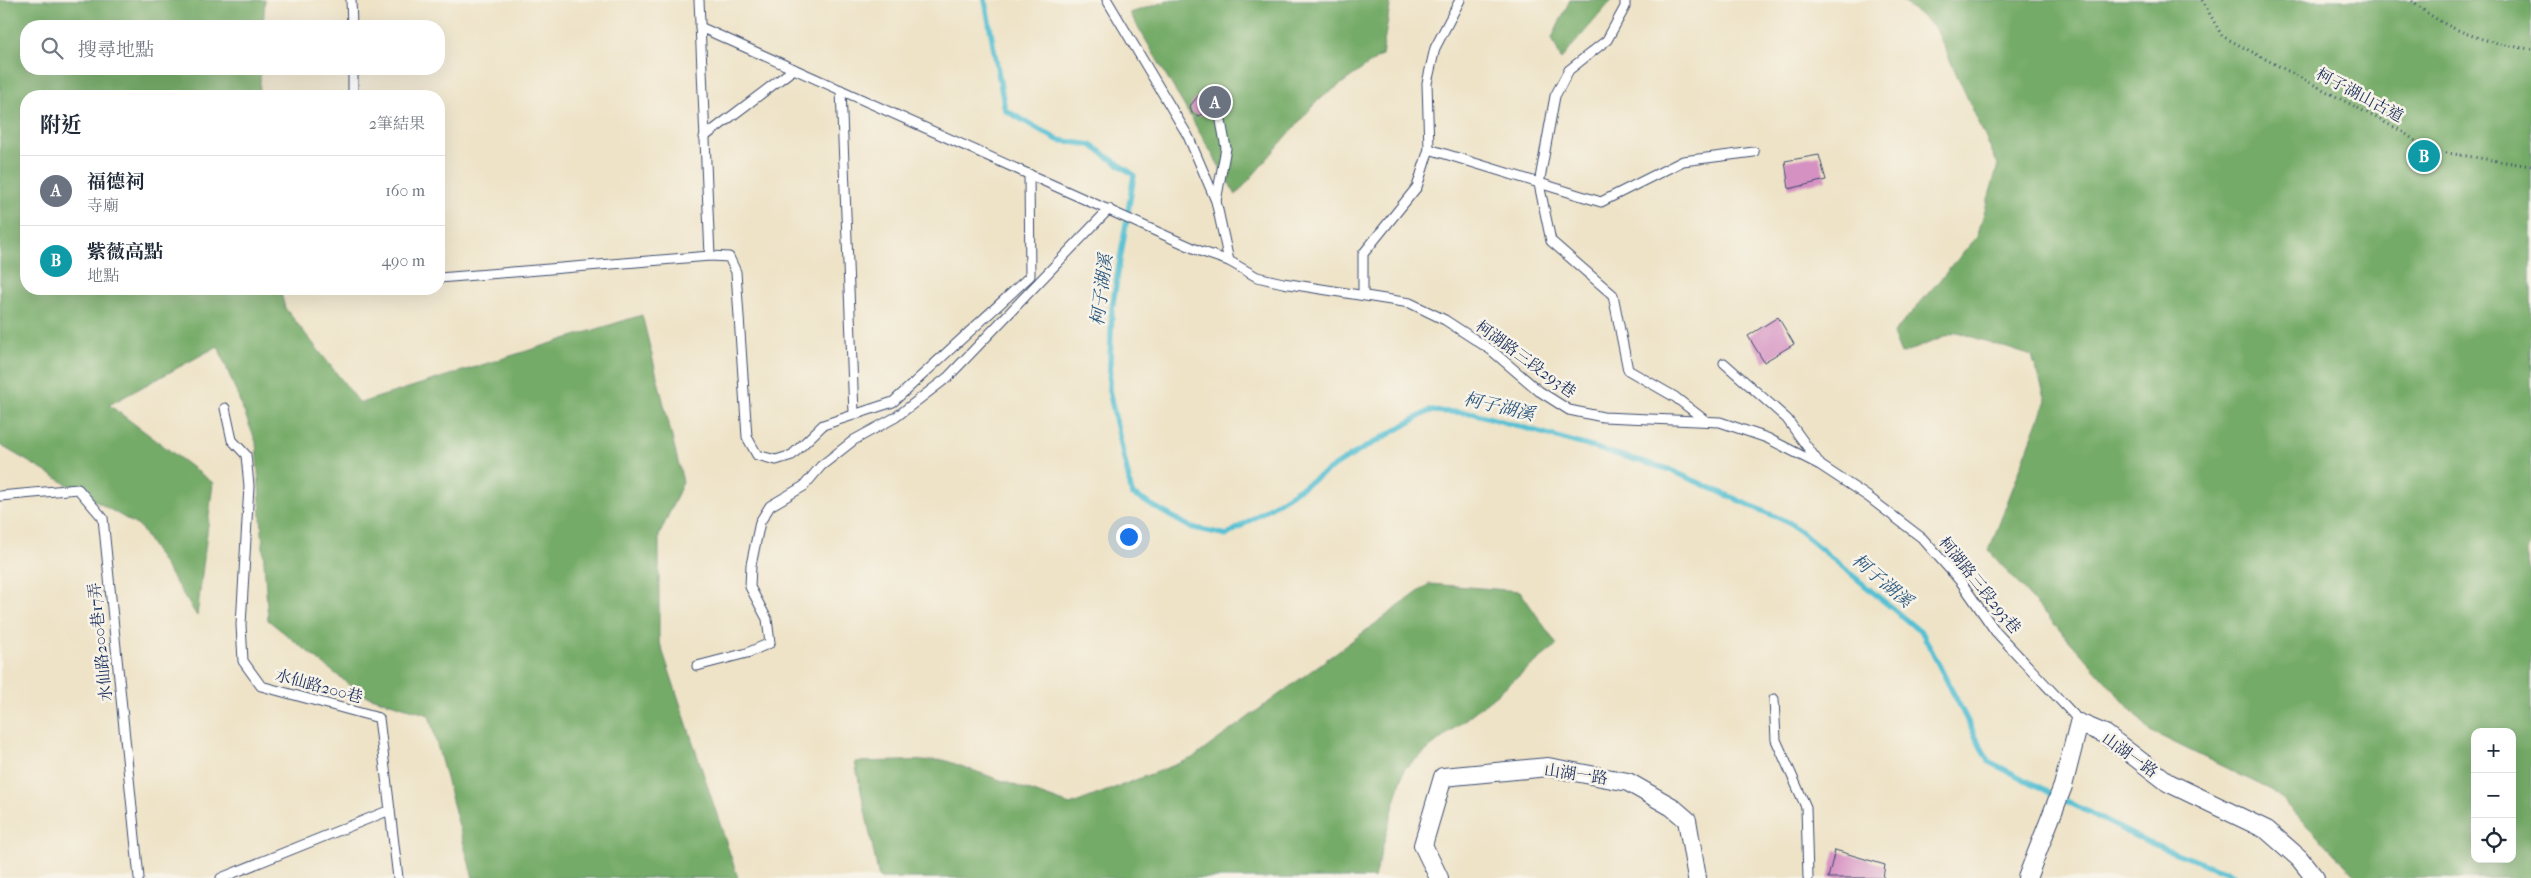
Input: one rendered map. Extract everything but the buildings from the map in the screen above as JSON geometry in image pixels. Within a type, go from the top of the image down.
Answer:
[{"type":"street","points":[[2027,878],[2063,786],[2078,723]]},
{"type":"street","name":"山湖一路","points":[[2078,723],[2104,734],[2169,782],[2267,830],[2299,858],[2315,878]]},
{"type":"street","name":"山湖一路","points":[[1439,878],[1423,845],[1443,777],[1548,767],[1628,782],[1672,807],[1687,820],[1697,878]]},
{"type":"lane","points":[[351,0],[352,20]]},
{"type":"lane","points":[[700,0],[710,256]]},
{"type":"lane","points":[[1107,0],[1188,136],[1216,201],[1229,261]]},
{"type":"lane","points":[[1363,295],[1363,254],[1417,187],[1429,149],[1427,83],[1435,48],[1460,0]]},
{"type":"lane","points":[[1625,0],[1625,7],[1607,40],[1569,70],[1555,96],[1539,184],[1551,241],[1613,295],[1628,370],[1675,397],[1706,421]]},
{"type":"lane","name":"柯湖路三段293巷","points":[[700,27],[1200,251],[1229,261],[1257,276],[1283,284],[1410,303],[1445,320],[1491,350],[1539,391],[1569,410],[1603,417],[1720,422],[1767,438],[1820,465],[1867,496],[1922,538],[1961,582],[1996,632],[2074,715],[2078,723]]},
{"type":"lane","points":[[704,137],[794,69]]},
{"type":"lane","points":[[353,75],[353,90]]},
{"type":"lane","points":[[842,90],[854,413]]},
{"type":"lane","points":[[1216,201],[1226,148],[1221,122]]},
{"type":"lane","points":[[1429,149],[1601,202],[1683,162],[1754,152]]},
{"type":"lane","points":[[445,278],[710,256],[729,257],[736,272],[747,437],[757,455],[776,460],[792,456],[824,425],[854,413],[893,402],[1030,276],[1029,174]]},
{"type":"lane","points":[[697,666],[747,653],[770,643],[767,619],[750,587],[751,565],[760,522],[770,506],[804,486],[821,466],[854,440],[896,417],[948,377],[1108,209]]},
{"type":"lane","points":[[1724,362],[1787,419],[1820,465]]},
{"type":"lane","name":"水仙路200巷","points":[[225,408],[232,440],[246,455],[249,486],[241,625],[242,661],[261,686],[379,718],[398,878]]},
{"type":"lane","name":"水仙路200巷17弄","points":[[0,496],[78,489],[103,518],[139,878]]},
{"type":"lane","points":[[1774,699],[1776,740],[1806,807],[1808,878]]},
{"type":"lane","points":[[221,878],[390,810]]},
{"type":"path","name":"柯子湖山古道","points":[[2202,0],[2222,36],[2403,132],[2428,150],[2531,166]]},
{"type":"path","points":[[2412,0],[2421,9],[2468,34],[2531,50]]},
{"type":"green space","points":[[0,0],[265,0],[263,20],[20,20],[20,75],[261,75],[259,90],[20,90],[20,295],[282,295],[285,308],[360,403],[642,315],[683,482],[659,536],[659,640],[738,878],[473,878],[429,715],[361,694],[268,620],[256,442],[218,346],[109,405],[213,483],[197,616],[140,527],[0,445]]},
{"type":"green space","points":[[1171,0],[1391,0],[1382,55],[1317,101],[1236,195],[1130,13]]},
{"type":"green space","points":[[1570,0],[1612,0],[1561,59],[1552,38]]},
{"type":"green space","points":[[1901,0],[2531,0],[2531,543],[2527,551],[2531,581],[2531,878],[2358,878],[2273,791],[2150,731],[1989,551],[2046,400],[2032,356],[1957,332],[1901,354],[1893,334],[1977,237],[1998,165],[1935,27]]},
{"type":"green space","points":[[1429,584],[1520,591],[1557,645],[1404,769],[1374,878],[879,878],[855,762],[944,760],[1070,805],[1193,758]]},
{"type":"waterway","name":"柯子湖溪","points":[[985,0],[1005,110],[1058,140],[1091,145],[1134,175],[1112,309],[1109,390],[1132,494],[1190,527],[1227,535],[1349,457],[1429,411],[1473,413],[1668,469],[1790,523],[1923,634],[1988,761],[2147,842],[2234,875],[2235,878]]},
{"type":"place","name":"福德祠","points":[[1215,102]]},
{"type":"place","name":"紫薇高點","points":[[2424,156]]}]
